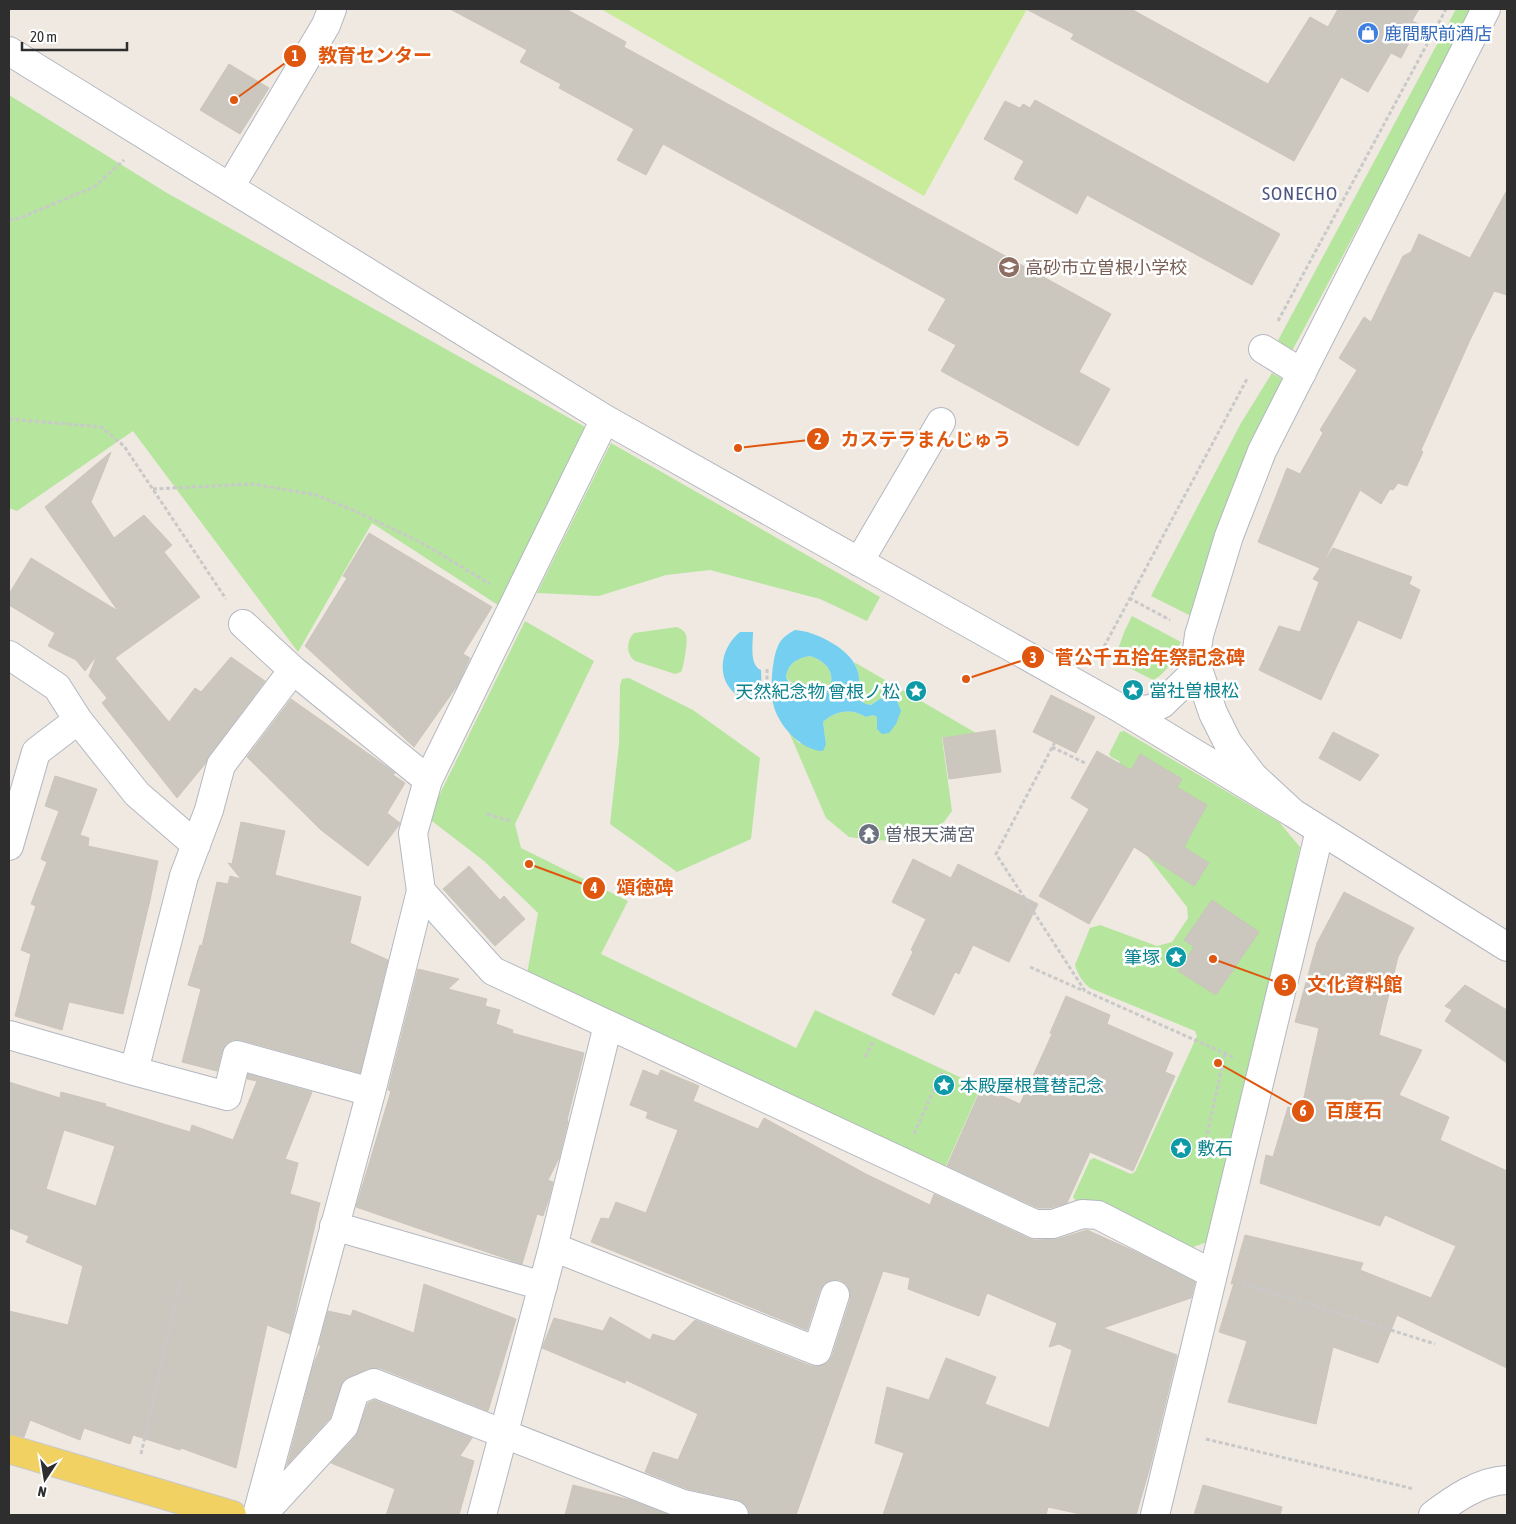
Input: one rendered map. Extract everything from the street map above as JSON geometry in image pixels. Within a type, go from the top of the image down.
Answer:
[{"type":"main road","points":[[9,1449],[232,1515]]},
{"type":"street","points":[[230,187],[326,25],[332,9]]},
{"type":"street","points":[[1293,813],[1253,776],[1228,743],[1213,713],[1198,669],[1197,650],[1199,635],[1228,536],[1262,452],[1486,9]]},
{"type":"street","points":[[9,51],[605,419],[1118,708],[1293,813],[1507,947]]},
{"type":"street","points":[[1263,350],[1302,373]]},
{"type":"street","points":[[257,1515],[371,1092],[421,891],[413,833],[428,780],[605,419]]},
{"type":"street","points":[[859,562],[941,422]]},
{"type":"street","points":[[243,624],[293,670],[428,780]]},
{"type":"street","points":[[9,655],[57,687],[78,720],[137,794],[196,845]]},
{"type":"street","points":[[1118,708],[1148,710],[1162,704],[1198,669]]},
{"type":"street","points":[[134,1071],[184,876],[209,810],[221,765],[293,670]]},
{"type":"street","points":[[9,846],[36,752],[78,720]]},
{"type":"street","points":[[1155,1515],[1320,830]]},
{"type":"street","points":[[421,891],[492,971],[1035,1224],[1053,1224],[1082,1214],[1098,1215],[1213,1274]]},
{"type":"street","points":[[482,1515],[553,1248],[608,1026]]},
{"type":"street","points":[[9,1035],[227,1096],[237,1055],[371,1092]]},
{"type":"street","points":[[334,1226],[543,1286]]},
{"type":"street","points":[[553,1248],[817,1351],[834,1295]]},
{"type":"street","points":[[262,1515],[344,1426],[355,1391],[374,1383],[683,1504],[734,1515]]},
{"type":"street","points":[[1433,1515],[1455,1498],[1494,1480],[1507,1480]]},
{"type":"path","points":[[9,220],[20,218],[94,187],[148,137]]},
{"type":"path","points":[[9,419],[101,427],[124,446],[243,624]]},
{"type":"path","points":[[153,489],[253,484],[316,495],[355,511],[422,544],[517,600]]},
{"type":"path","points":[[1129,598],[1199,635]]},
{"type":"path","points":[[767,669],[767,701]]},
{"type":"path","points":[[1055,742],[996,854],[1085,991]]},
{"type":"path","points":[[1052,747],[1087,764]]},
{"type":"path","points":[[488,814],[510,821]]},
{"type":"path","points":[[1030,967],[1263,1070]]},
{"type":"path","points":[[866,1057],[874,1040]]},
{"type":"path","points":[[1203,1153],[1225,1053]]},
{"type":"path","points":[[911,1139],[942,1072]]},
{"type":"path","points":[[1213,1274],[1435,1344]]},
{"type":"path","points":[[134,1486],[181,1278]]},
{"type":"path","points":[[1174,1432],[1455,1498]]},
{"type":"green space","points":[[601,9],[1027,9],[924,196]]},
{"type":"green space","points":[[1456,9],[1473,9],[1291,353],[1275,346]]},
{"type":"green space","points":[[9,95],[167,193],[587,428],[504,609],[372,523],[298,652],[133,431],[17,511],[9,508]]},
{"type":"green space","points":[[1272,373],[1286,381],[1193,617],[1151,596],[1241,423]]},
{"type":"green space","points":[[611,443],[880,597],[867,621],[820,599],[710,570],[666,575],[599,596],[537,593]]},
{"type":"green space","points":[[1132,616],[1181,642],[1167,669],[1153,680],[1114,660]]},
{"type":"green space","points":[[525,621],[594,661],[515,824],[521,848],[628,901],[601,954],[796,1048],[815,1010],[981,1087],[944,1170],[527,974],[538,913],[484,861],[428,818]]},
{"type":"green space","points":[[677,627],[685,632],[686,635],[685,654],[681,672],[675,674],[635,661],[630,655],[628,644],[634,633]]},
{"type":"green space","points":[[810,656],[825,664],[831,675],[829,688],[817,700],[809,699],[786,678],[788,669],[794,662]]},
{"type":"green space","points":[[854,662],[976,733],[942,738],[952,811],[944,822],[929,833],[901,841],[849,837],[826,818],[789,732],[799,743],[826,744],[823,722],[833,715],[850,711],[866,717],[873,715],[877,717],[877,700],[871,705],[859,700],[859,677]]},
{"type":"green space","points":[[629,678],[693,710],[760,758],[751,839],[677,872],[610,824],[619,744],[620,685],[622,679]]},
{"type":"green space","points":[[1124,731],[1279,822],[1300,847],[1256,1056],[1207,1242],[1188,1249],[1078,1203],[1073,1197],[1090,1160],[1094,1158],[1131,1174],[1135,1172],[1197,1036],[1195,1031],[1090,988],[1081,978],[1075,965],[1090,928],[1100,925],[1157,946],[1172,942],[1188,918],[1187,907],[1138,844],[1093,812],[1120,763],[1109,754],[1120,732]]},
{"type":"water","points":[[795,630],[804,631],[823,638],[849,656],[858,672],[859,700],[871,705],[883,698],[896,698],[901,711],[896,724],[889,733],[882,734],[877,729],[877,717],[873,715],[866,717],[850,711],[833,715],[823,722],[826,744],[823,751],[806,746],[791,735],[775,711],[772,697],[772,682],[774,658],[779,643]],"holes":[[[810,656],[829,669],[831,682],[829,688],[817,700],[809,699],[799,688],[790,683],[786,678],[787,673],[791,665],[801,658]]]},
{"type":"water","points":[[740,632],[753,632],[753,659],[761,670],[762,701],[748,700],[737,695],[729,687],[724,677],[723,665],[725,654],[731,642]]},
{"type":"building","points":[[450,9],[566,9],[626,42],[624,47],[1111,314],[1079,372],[1110,389],[1078,446],[941,371],[956,345],[928,330],[946,299],[663,144],[646,175],[617,160],[634,129],[559,88],[561,84],[520,62],[527,50]]},
{"type":"building","points":[[1026,9],[1131,9],[1268,84],[1310,17],[1328,27],[1338,9],[1419,9],[1412,21],[1419,24],[1401,58],[1391,53],[1368,92],[1341,77],[1294,161],[1071,39],[1074,34]]},
{"type":"building","points":[[229,64],[269,88],[240,134],[200,110]]},
{"type":"building","points":[[1035,100],[1280,234],[1252,285],[1087,195],[1077,214],[1014,179],[1024,161],[984,139],[1005,101],[1020,108],[1023,104],[1030,108]]},
{"type":"building","points":[[1507,190],[1507,295],[1494,291],[1470,340],[1407,486],[1398,483],[1393,490],[1390,489],[1381,504],[1360,490],[1322,565],[1333,548],[1412,577],[1409,584],[1420,590],[1401,639],[1358,620],[1321,700],[1259,670],[1279,626],[1300,632],[1319,582],[1313,579],[1320,568],[1258,542],[1287,468],[1300,474],[1323,433],[1320,430],[1357,370],[1339,358],[1364,317],[1371,322],[1403,256],[1411,252],[1419,234],[1470,258]]},
{"type":"building","points":[[111,452],[91,502],[114,538],[144,515],[172,545],[164,552],[200,597],[115,658],[169,722],[195,688],[201,692],[231,657],[265,681],[205,764],[177,798],[102,703],[107,698],[89,676],[97,655],[85,671],[76,660],[48,646],[55,633],[9,605],[9,594],[31,558],[118,611],[45,507]]},
{"type":"building","points":[[369,533],[492,607],[463,654],[470,658],[457,686],[414,747],[305,646],[347,578],[343,576]]},
{"type":"building","points":[[1051,695],[1095,717],[1076,753],[1033,732]]},
{"type":"building","points":[[291,699],[390,769],[395,773],[393,775],[405,783],[387,813],[400,823],[368,866],[321,830],[247,757]]},
{"type":"building","points":[[995,730],[1001,772],[949,779],[943,738]]},
{"type":"building","points":[[1333,732],[1379,755],[1360,781],[1319,758]]},
{"type":"building","points":[[1097,751],[1131,770],[1140,754],[1182,779],[1177,787],[1207,805],[1184,847],[1209,863],[1194,886],[1134,847],[1089,924],[1039,896],[1089,809],[1071,798]]},
{"type":"building","points":[[55,776],[97,789],[80,835],[89,838],[88,846],[158,861],[123,1014],[69,1002],[62,1030],[15,1016],[31,954],[21,950],[36,906],[31,904],[47,862],[41,859],[59,811],[45,806]]},
{"type":"building","points":[[241,822],[285,831],[275,875],[361,897],[350,943],[388,960],[360,1073],[241,1040],[232,1040],[226,1044],[222,1051],[217,1071],[182,1062],[201,989],[188,985],[200,945],[202,946],[217,882],[228,884],[230,876],[241,879],[228,863],[232,864]]},
{"type":"building","points":[[913,859],[951,878],[958,864],[1038,904],[1009,962],[973,945],[959,974],[955,972],[934,1015],[892,995],[913,952],[911,950],[926,919],[892,902]]},
{"type":"building","points":[[469,866],[500,900],[504,896],[525,919],[495,946],[443,889]]},
{"type":"building","points":[[1344,892],[1414,928],[1398,957],[1379,1035],[1422,1050],[1399,1095],[1449,1117],[1440,1140],[1507,1171],[1507,1368],[1397,1315],[1378,1363],[1333,1347],[1316,1424],[1228,1402],[1247,1341],[1219,1332],[1234,1283],[1231,1284],[1245,1235],[1363,1263],[1360,1270],[1431,1298],[1456,1246],[1385,1215],[1380,1226],[1260,1183],[1266,1155],[1273,1157],[1288,1107],[1301,1111],[1319,1028],[1295,1022],[1317,943]]},
{"type":"building","points":[[1212,900],[1259,932],[1216,995],[1178,971],[1194,947],[1184,940]]},
{"type":"building","points":[[418,969],[459,979],[448,989],[487,999],[485,1006],[500,1010],[496,1024],[513,1030],[512,1033],[584,1053],[559,1158],[548,1180],[553,1182],[549,1198],[543,1216],[537,1214],[522,1264],[356,1207],[391,1091],[388,1090]]},
{"type":"building","points":[[1465,985],[1507,1010],[1507,1063],[1445,1021],[1452,1010],[1445,1006]]},
{"type":"building","points":[[1066,996],[1110,1015],[1107,1024],[1173,1053],[1165,1072],[1175,1076],[1133,1171],[1090,1152],[1067,1203],[1050,1208],[1038,1208],[947,1166],[982,1087],[1020,1104],[1052,1034],[1050,1033]]},
{"type":"building","points":[[643,1070],[658,1076],[661,1070],[699,1086],[693,1101],[758,1129],[764,1118],[866,1174],[930,1205],[934,1194],[1035,1240],[1058,1239],[1087,1230],[1195,1282],[1191,1298],[1103,1328],[1177,1355],[1150,1467],[1136,1515],[1085,1515],[1048,1507],[1046,1515],[883,1515],[904,1453],[875,1443],[887,1387],[929,1400],[946,1358],[996,1377],[985,1404],[1049,1428],[1072,1350],[1059,1344],[1049,1347],[1057,1323],[987,1293],[979,1316],[908,1289],[910,1278],[883,1271],[796,1515],[749,1515],[749,1510],[745,1504],[738,1500],[688,1489],[645,1472],[653,1452],[678,1460],[698,1414],[626,1380],[625,1383],[542,1348],[554,1318],[603,1331],[610,1317],[650,1340],[653,1334],[674,1341],[695,1320],[811,1366],[819,1366],[827,1363],[832,1356],[850,1300],[850,1292],[847,1285],[840,1280],[832,1280],[825,1283],[820,1290],[807,1330],[591,1242],[601,1218],[609,1219],[616,1202],[646,1213],[678,1130],[646,1118],[648,1112],[630,1105]]},
{"type":"building","points":[[248,1074],[312,1092],[285,1159],[298,1163],[290,1194],[320,1203],[290,1334],[267,1325],[236,1468],[181,1448],[180,1450],[133,1435],[130,1444],[84,1428],[80,1440],[30,1420],[24,1437],[9,1434],[9,1311],[68,1325],[83,1266],[26,1242],[29,1236],[9,1228],[9,1082],[60,1098],[61,1092],[106,1104],[105,1106],[190,1132],[192,1125],[233,1140],[257,1081],[247,1079]],"holes":[[[64,1130],[115,1146],[96,1206],[46,1189]]]},
{"type":"building","points":[[424,1284],[516,1319],[488,1411],[380,1368],[368,1369],[343,1381],[330,1418],[287,1465],[313,1366],[321,1346],[319,1345],[328,1311],[351,1316],[353,1310],[414,1333]]},
{"type":"building","points":[[374,1400],[472,1438],[460,1456],[474,1461],[459,1515],[386,1515],[395,1489],[331,1463],[356,1436],[368,1403]]},
{"type":"building","points":[[573,1485],[630,1500],[669,1515],[565,1515]]},
{"type":"building","points":[[1203,1485],[1282,1507],[1280,1515],[1194,1515]]},
{"type":"place","name":"鹿間駅前酒店","points":[[1368,33]]},
{"type":"place","name":"教育センター","points":[[234,100]]},
{"type":"place","name":"高砂市立曽根小学校","points":[[1009,267]]},
{"type":"place","name":"カステラまんじゅう","points":[[738,448]]},
{"type":"place","name":"菅公千五拾年祭記念碑","points":[[966,679]]},
{"type":"place","name":"當社曽根松","points":[[1133,690]]},
{"type":"place","name":"天然紀念物 曾根ノ松","points":[[916,691]]},
{"type":"place","name":"曽根天満宮","points":[[869,834]]},
{"type":"place","name":"頌徳碑","points":[[529,864]]},
{"type":"place","name":"筆塚","points":[[1176,957]]},
{"type":"place","name":"文化資料館","points":[[1213,959]]},
{"type":"place","name":"百度石","points":[[1218,1063]]},
{"type":"place","name":"本殿屋根葺替記念","points":[[944,1085]]},
{"type":"place","name":"敷石","points":[[1181,1148]]},
{"type":"district","name":"SONECHO","points":[[1300,193]]}]
